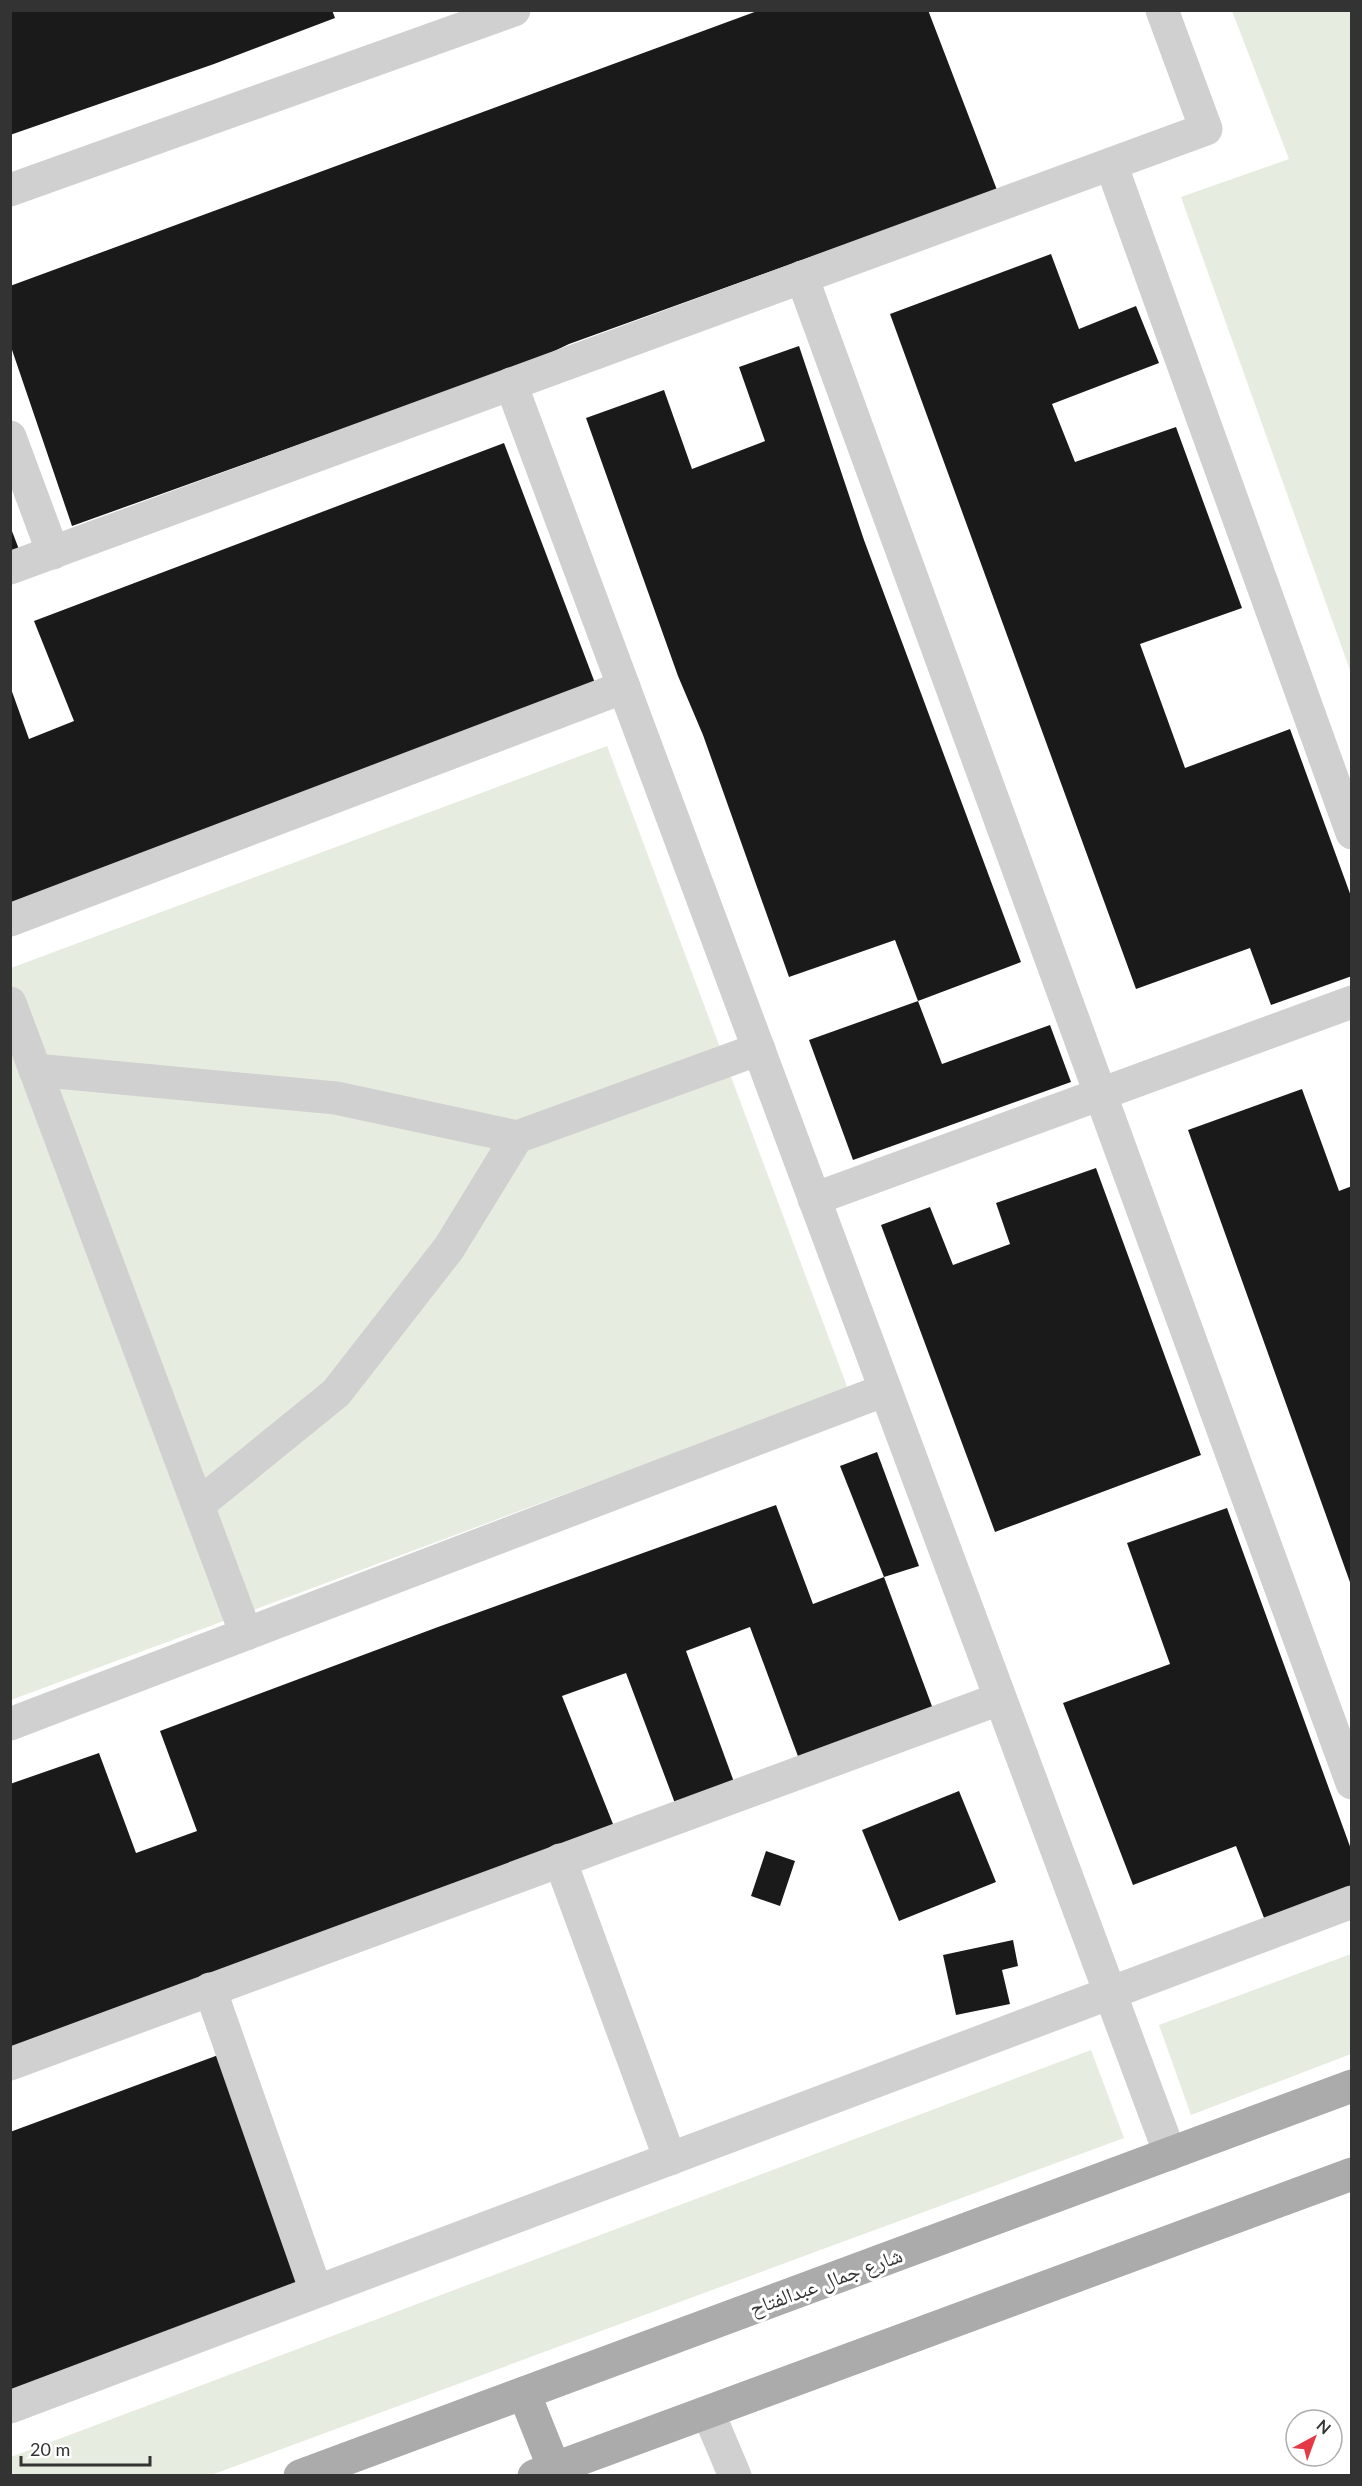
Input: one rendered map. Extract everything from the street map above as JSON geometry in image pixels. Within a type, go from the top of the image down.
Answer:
[{"type":"main road","name":"شارع جمال عبدالفتاح","points":[[300,2475],[1352,2086]]},
{"type":"main road","points":[[524,2393],[544,2472],[1352,2174]]},
{"type":"street","points":[[10,190],[470,18],[514,10]]},
{"type":"street","points":[[10,568],[1206,129],[1162,10]]},
{"type":"street","points":[[1111,164],[1352,833]]},
{"type":"street","points":[[802,277],[1352,1783]]},
{"type":"street","points":[[511,384],[1170,2154]]},
{"type":"street","points":[[10,437],[53,553]]},
{"type":"street","points":[[10,920],[624,687]]},
{"type":"street","points":[[814,1199],[1352,1002]]},
{"type":"street","points":[[10,1003],[246,1634]]},
{"type":"street","points":[[36,1070],[336,1098],[517,1137],[759,1049]]},
{"type":"street","points":[[198,1505],[336,1393],[448,1248],[517,1137]]},
{"type":"street","points":[[10,1724],[885,1390]]},
{"type":"street","points":[[10,2064],[999,1699]]},
{"type":"street","points":[[560,1860],[670,2158]]},
{"type":"street","points":[[10,2407],[1352,1902]]},
{"type":"street","points":[[210,1989],[316,2291]]},
{"type":"street","points":[[708,2412],[735,2475]]},
{"type":"shaded area","points":[[1232,11],[1351,11],[1351,673],[1181,197],[1289,159]]},
{"type":"shaded area","points":[[607,746],[848,1389],[11,1700],[11,968]]},
{"type":"shaded area","points":[[1351,1954],[1351,2054],[1191,2115],[1159,2025]]},
{"type":"shaded area","points":[[1091,2050],[1124,2138],[211,2475],[11,2475],[11,2457]]},
{"type":"building","points":[[10,10],[332,10],[335,18],[214,64],[10,135]]},
{"type":"building","points":[[760,10],[928,10],[997,190],[569,344],[540,358],[72,526],[10,344],[10,286]]},
{"type":"building","points":[[1051,254],[1079,329],[1136,306],[1159,363],[1052,404],[1075,462],[1176,427],[1242,608],[1140,644],[1185,768],[1290,729],[1352,899],[1352,976],[1271,1005],[1250,948],[1136,989],[890,314]]},
{"type":"building","points":[[799,346],[864,540],[1021,962],[918,1001],[895,940],[789,977],[586,418],[664,390],[692,469],[765,441],[739,367]]},
{"type":"building","points":[[504,443],[595,683],[10,908],[10,686],[29,739],[74,721],[34,621]]},
{"type":"building","points":[[10,526],[20,552],[10,555]]},
{"type":"building","points":[[918,1001],[942,1064],[1050,1025],[1071,1082],[853,1160],[809,1040]]},
{"type":"building","points":[[1302,1089],[1339,1191],[1352,1186],[1351,1585],[1188,1130]]},
{"type":"building","points":[[1096,1168],[1201,1455],[995,1532],[881,1225],[930,1207],[953,1265],[1010,1244],[996,1203]]},
{"type":"building","points":[[877,1452],[919,1566],[884,1577],[840,1466]]},
{"type":"building","points":[[776,1505],[813,1604],[884,1577],[933,1709],[799,1759],[750,1627],[686,1651],[734,1782],[676,1806],[626,1673],[562,1696],[615,1829],[10,2051],[10,1784],[99,1753],[136,1853],[197,1831],[160,1731],[438,1627]]},
{"type":"building","points":[[1227,1508],[1352,1852],[1352,1890],[1266,1923],[1236,1846],[1133,1885],[1063,1703],[1170,1664],[1127,1543]]},
{"type":"building","points":[[959,1791],[996,1882],[899,1921],[862,1830]]},
{"type":"building","points":[[766,1851],[795,1861],[780,1906],[751,1896]]},
{"type":"building","points":[[1013,1940],[1018,1966],[1002,1970],[1010,2004],[956,2015],[943,1955]]},
{"type":"building","points":[[221,2054],[310,2287],[10,2396],[10,2132]]}]
